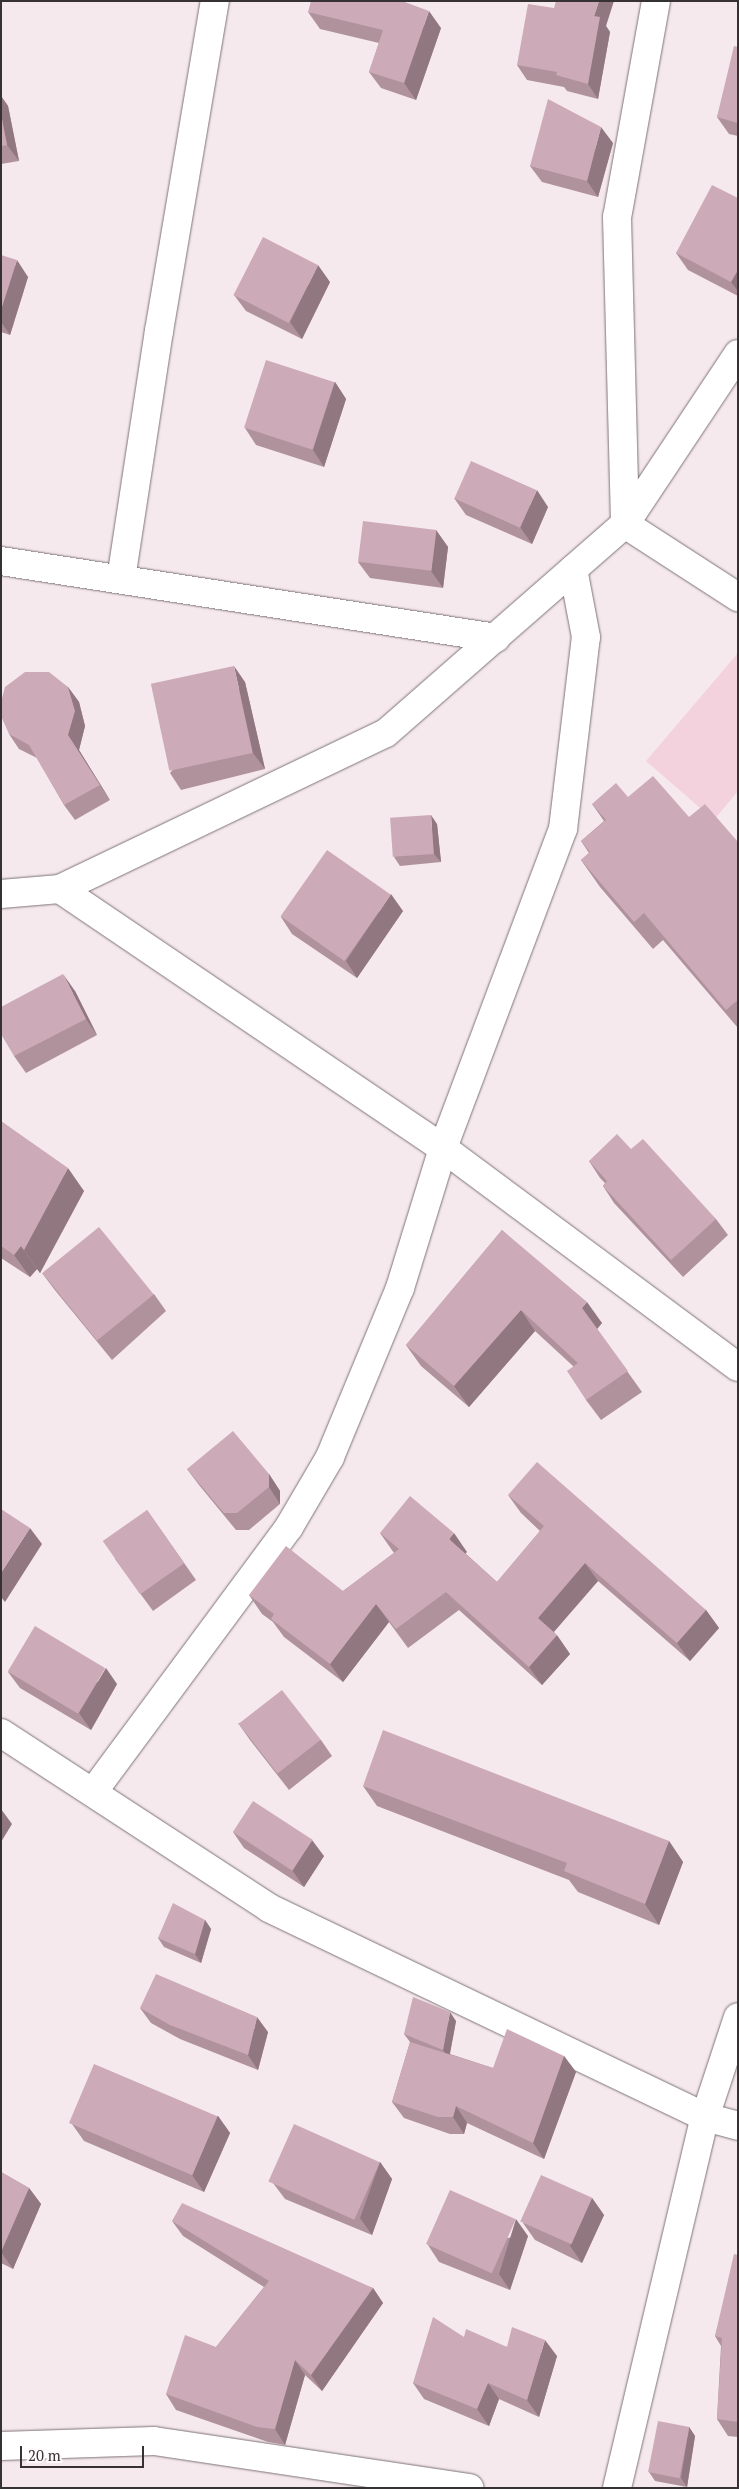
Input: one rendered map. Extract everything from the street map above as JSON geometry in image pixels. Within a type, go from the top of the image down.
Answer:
[{"type":"street","points":[[121,579],[159,331],[215,1]]},
{"type":"street","points":[[625,524],[617,217],[656,1]]},
{"type":"street","points":[[1,894],[60,890],[386,733],[625,524],[738,354]]},
{"type":"street","points":[[625,524],[738,597]]},
{"type":"street","points":[[1,561],[496,638]]},
{"type":"street","points":[[93,1792],[289,1527],[330,1457],[400,1288],[443,1148],[563,829],[586,637],[573,570]]},
{"type":"street","points":[[60,890],[443,1148],[738,1367]]},
{"type":"street","points":[[1,1733],[270,1908],[705,2117],[738,2126]]},
{"type":"street","points":[[617,2488],[705,2117],[738,2018]]},
{"type":"street","points":[[1,2446],[154,2441],[470,2488]]},
{"type":"shaded area","points":[[738,653],[738,791],[714,820],[646,761]]},
{"type":"building","points":[[311,1],[402,1],[429,11],[404,83],[369,72],[383,30],[308,12]]},
{"type":"building","points":[[556,1],[599,1],[594,16],[600,17],[588,84],[556,75],[557,72],[517,65],[528,4],[554,8]]},
{"type":"building","points":[[734,46],[738,47],[738,123],[717,117]]},
{"type":"building","points":[[548,99],[601,127],[587,181],[530,166]]},
{"type":"building","points":[[1,114],[7,145],[1,146]]},
{"type":"building","points":[[712,185],[738,198],[738,270],[731,282],[676,253]]},
{"type":"building","points":[[263,237],[318,265],[289,323],[233,295]]},
{"type":"building","points":[[1,255],[17,260],[1,310]]},
{"type":"building","points":[[266,360],[334,382],[313,450],[244,428]]},
{"type":"building","points":[[471,461],[537,490],[520,528],[454,498]]},
{"type":"building","points":[[363,521],[436,530],[431,571],[358,562]]},
{"type":"building","points":[[234,666],[253,753],[169,771],[151,684]]},
{"type":"building","points":[[25,672],[49,672],[68,687],[75,711],[68,735],[100,785],[64,805],[29,745],[9,734],[1,716],[1,702],[5,687]]},
{"type":"building","points":[[653,776],[689,817],[705,804],[738,842],[738,1000],[726,1010],[644,913],[634,922],[581,860],[590,852],[581,841],[606,820],[592,804],[616,783],[628,797]]},
{"type":"building","points":[[431,815],[434,854],[393,857],[390,818]]},
{"type":"building","points":[[327,850],[391,895],[344,961],[281,916]]},
{"type":"building","points":[[63,974],[86,1019],[14,1056],[1,1034],[1,1007]]},
{"type":"building","points":[[1,1121],[68,1168],[24,1250],[21,1246],[14,1255],[1,1246]]},
{"type":"building","points":[[617,1134],[631,1149],[643,1139],[716,1219],[671,1260],[603,1186],[607,1181],[589,1161]]},
{"type":"building","points":[[99,1227],[154,1295],[97,1341],[42,1273]]},
{"type":"building","points":[[502,1230],[587,1302],[582,1308],[628,1371],[586,1400],[567,1371],[578,1363],[521,1310],[454,1386],[406,1345]]},
{"type":"building","points":[[233,1431],[269,1474],[269,1487],[237,1513],[224,1513],[187,1469]]},
{"type":"building","points":[[537,1462],[706,1610],[677,1643],[585,1563],[538,1618],[557,1635],[529,1667],[446,1592],[396,1629],[376,1604],[330,1664],[271,1619],[274,1614],[249,1595],[286,1546],[343,1591],[399,1549],[380,1533],[410,1496],[454,1533],[449,1539],[497,1582],[544,1526],[508,1495]]},
{"type":"building","points":[[1,1509],[30,1528],[1,1573]]},
{"type":"building","points":[[147,1510],[184,1563],[140,1594],[103,1541]]},
{"type":"building","points":[[35,1626],[105,1668],[78,1714],[8,1671]]},
{"type":"building","points":[[282,1690],[321,1740],[277,1774],[239,1724]]},
{"type":"building","points":[[383,1730],[669,1841],[645,1904],[564,1871],[567,1863],[363,1786]]},
{"type":"building","points":[[253,1801],[313,1840],[292,1871],[233,1832]]},
{"type":"building","points":[[173,1903],[205,1920],[195,1954],[158,1938]]},
{"type":"building","points":[[156,1974],[257,2017],[248,2055],[170,2025],[140,2008]]},
{"type":"building","points":[[413,1997],[450,2012],[443,2050],[404,2034]]},
{"type":"building","points":[[507,2029],[564,2056],[533,2143],[456,2106],[453,2117],[438,2117],[392,2102],[410,2042],[493,2068]]},
{"type":"building","points":[[94,2064],[217,2116],[192,2175],[69,2123]]},
{"type":"building","points":[[294,2124],[380,2162],[354,2220],[268,2182]]},
{"type":"building","points":[[1,2172],[29,2188],[1,2252]]},
{"type":"building","points":[[541,2175],[592,2198],[571,2244],[520,2222]]},
{"type":"building","points":[[450,2190],[516,2219],[492,2273],[426,2244]]},
{"type":"building","points":[[182,2203],[373,2288],[311,2375],[295,2360],[275,2429],[257,2427],[166,2394],[185,2335],[216,2347],[269,2281],[172,2221]]},
{"type":"building","points":[[734,2254],[738,2255],[738,2422],[717,2419],[722,2338],[715,2336]]},
{"type":"building","points":[[433,2317],[464,2337],[466,2329],[507,2347],[512,2327],[545,2340],[527,2400],[488,2383],[477,2409],[413,2383]]},
{"type":"building","points":[[658,2421],[689,2427],[679,2478],[648,2472]]}]
